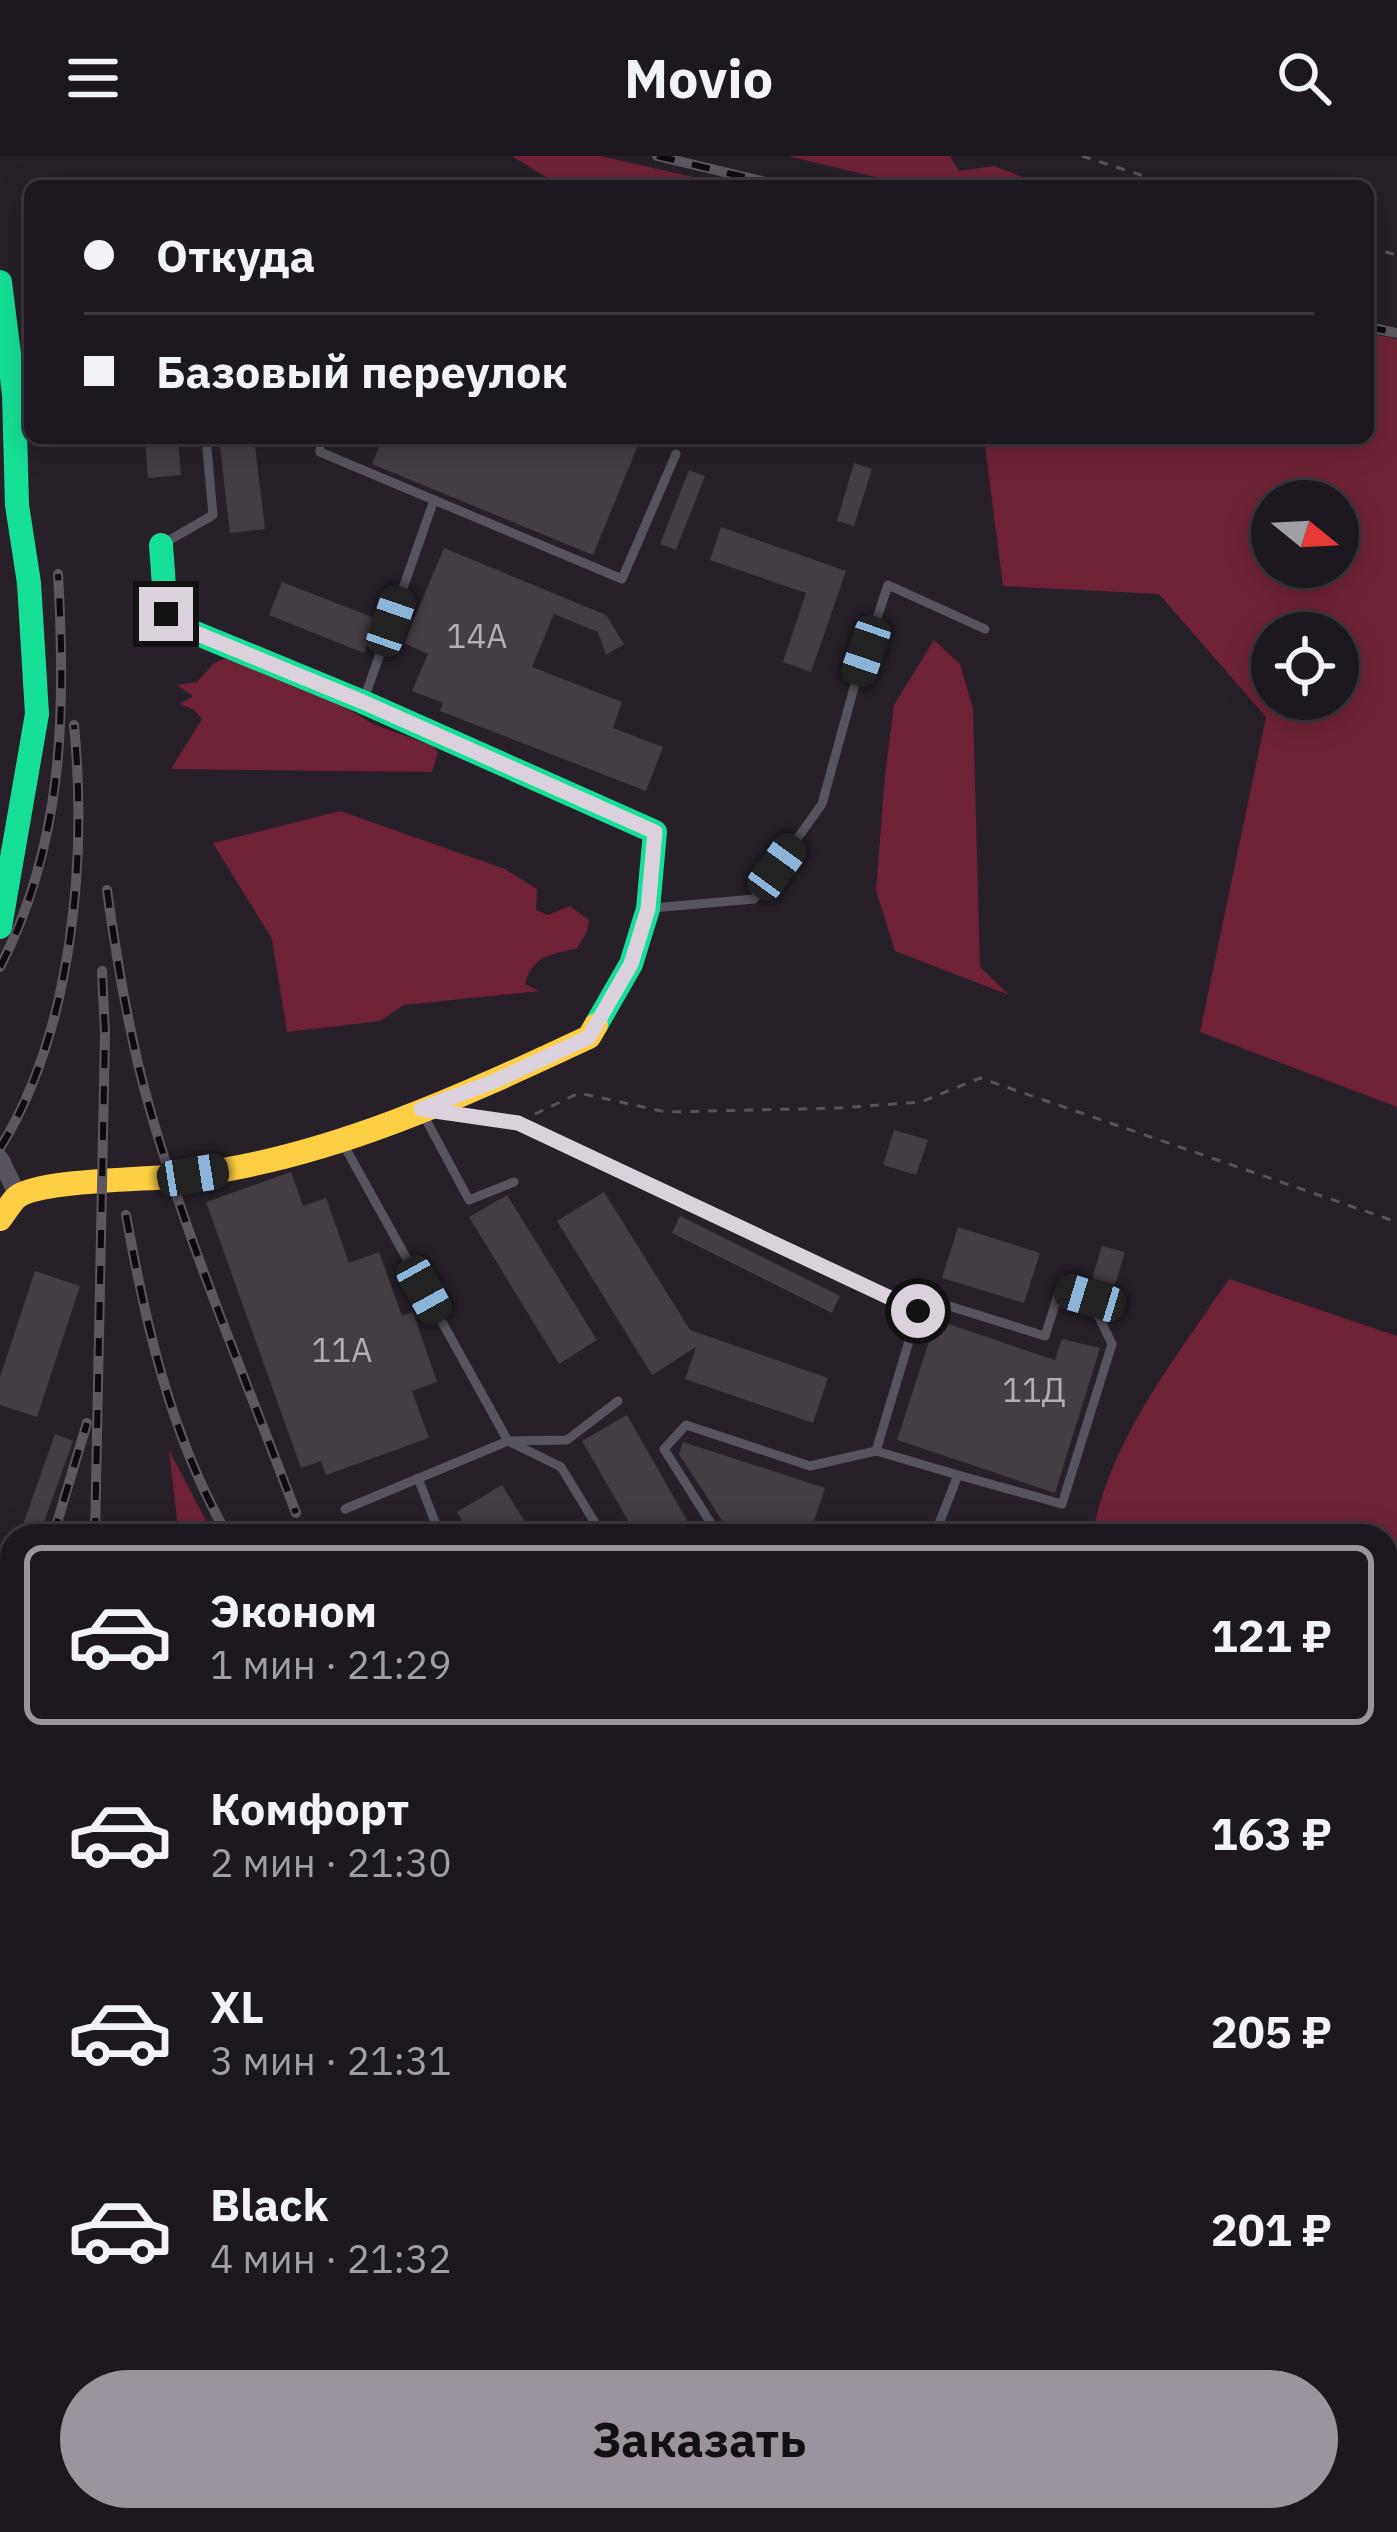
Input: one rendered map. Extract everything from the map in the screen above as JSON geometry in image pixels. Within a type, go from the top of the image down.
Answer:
[{"type":"street","points":[[0,282],[18,432],[17,505],[29,583],[37,713],[0,926]]},
{"type":"street","points":[[0,1219],[18,1196],[42,1188],[224,1170],[341,1140],[495,1081],[589,1037],[631,964],[648,909],[655,832],[172,621],[164,604],[161,544]]},
{"type":"street","points":[[0,1159],[18,1196]]},
{"type":"lane","points":[[161,544],[213,515],[207,444]]},
{"type":"lane","points":[[320,444],[320,452],[622,578],[676,454]]},
{"type":"lane","points":[[363,702],[434,500]]},
{"type":"lane","points":[[648,909],[754,898],[822,804],[888,585],[985,629]]},
{"type":"lane","points":[[421,1109],[518,1123],[918,1311]]},
{"type":"lane","points":[[421,1109],[469,1200],[514,1181]]},
{"type":"lane","points":[[341,1140],[508,1441],[561,1467],[596,1524]]},
{"type":"lane","points":[[711,1524],[664,1450],[686,1425],[810,1466],[876,1451],[1062,1504],[1112,1344],[1090,1298],[1060,1289],[1045,1336],[934,1301],[918,1311],[876,1451]]},
{"type":"lane","points":[[345,1509],[508,1441],[567,1440],[618,1401]]},
{"type":"lane","points":[[939,1524],[958,1474]]},
{"type":"lane","points":[[418,1478],[434,1524]]},
{"type":"path","points":[[1082,156],[1156,180]]},
{"type":"path","points":[[518,1123],[579,1093],[666,1112],[839,1108],[921,1102],[980,1078],[1397,1222]]},
{"type":"shaded area","points":[[512,156],[600,156],[706,180],[550,180]]},
{"type":"shaded area","points":[[788,156],[950,156],[959,171],[994,166],[1030,180],[887,180]]},
{"type":"shaded area","points":[[1374,334],[1397,339],[1397,1107],[1200,1032],[1265,720],[1359,720],[1359,612],[1251,612],[1251,700],[1159,594],[1003,586],[985,444],[1374,444]]},
{"type":"shaded area","points":[[934,640],[960,664],[973,709],[980,967],[1009,995],[895,951],[876,890],[894,705]]},
{"type":"shaded area","points":[[230,656],[342,705],[373,724],[433,746],[438,752],[432,772],[171,769],[202,719],[180,704],[193,696],[177,685],[197,682],[213,664]]},
{"type":"shaded area","points":[[340,811],[505,869],[537,889],[536,910],[548,915],[570,906],[589,920],[587,932],[577,948],[544,958],[533,967],[525,984],[540,991],[404,1005],[380,1021],[287,1032],[272,939],[213,843]]},
{"type":"shaded area","points":[[1229,1279],[1397,1336],[1397,1524],[1095,1524],[1113,1466],[1167,1370]]},
{"type":"shaded area","points":[[169,1450],[208,1524],[178,1524]]},
{"type":"building","points":[[145,444],[178,444],[181,475],[148,478]]},
{"type":"building","points":[[220,444],[255,444],[265,529],[230,533]]},
{"type":"building","points":[[380,444],[639,444],[593,555],[372,464]]},
{"type":"building","points":[[854,463],[872,469],[854,526],[837,521]]},
{"type":"building","points":[[689,470],[705,476],[676,550],[660,544]]},
{"type":"building","points":[[721,527],[846,571],[811,672],[783,662],[806,593],[710,560]]},
{"type":"building","points":[[444,548],[606,615],[624,644],[606,655],[598,632],[554,614],[532,667],[622,702],[613,728],[663,747],[646,791],[440,711],[443,703],[412,691],[428,654],[404,643]]},
{"type":"building","points":[[282,582],[377,619],[364,653],[269,615]]},
{"type":"building","points":[[894,1130],[928,1140],[916,1175],[883,1165]]},
{"type":"building","points":[[291,1172],[303,1206],[326,1198],[349,1263],[379,1252],[402,1316],[413,1312],[437,1382],[412,1391],[429,1438],[326,1475],[321,1461],[301,1468],[206,1202]]},
{"type":"building","points":[[604,1192],[690,1330],[828,1378],[813,1423],[685,1379],[696,1347],[652,1375],[557,1221]]},
{"type":"building","points":[[507,1195],[597,1340],[559,1364],[469,1217]]},
{"type":"building","points":[[680,1216],[840,1296],[832,1313],[672,1233]]},
{"type":"building","points":[[958,1227],[1040,1253],[1024,1303],[942,1278]]},
{"type":"building","points":[[1102,1246],[1125,1252],[1115,1285],[1092,1279]]},
{"type":"building","points":[[35,1271],[80,1286],[37,1417],[0,1405],[0,1377]]},
{"type":"building","points":[[936,1320],[1055,1360],[1062,1339],[1100,1348],[1055,1493],[897,1440]]},
{"type":"building","points":[[627,1415],[689,1524],[630,1524],[582,1441]]},
{"type":"building","points":[[55,1434],[73,1441],[43,1524],[23,1524]]},
{"type":"building","points":[[683,1442],[825,1488],[813,1524],[724,1524],[679,1454]]},
{"type":"building","points":[[502,1485],[526,1524],[464,1524],[457,1512]]},
{"type":"railway","points":[[657,156],[757,180]]},
{"type":"railway","points":[[1374,328],[1397,333]]},
{"type":"railway","points":[[0,967],[21,920],[49,824],[60,726],[58,574]]},
{"type":"railway","points":[[0,1148],[44,1051],[69,943],[78,831],[74,725]]},
{"type":"railway","points":[[107,890],[130,1026],[164,1158],[296,1513]]},
{"type":"railway","points":[[95,1524],[105,1034],[102,971]]},
{"type":"railway","points":[[126,1215],[163,1380],[191,1460],[222,1524]]},
{"type":"railway","points":[[57,1524],[87,1423]]},
{"type":"traffic: fast","points":[[0,282],[14,394],[17,505],[29,583],[37,714],[0,927]]},
{"type":"traffic: fast","points":[[161,545],[166,614],[181,627],[655,832],[648,909],[631,964],[596,1025]]},
{"type":"traffic: slow","points":[[0,1219],[17,1197],[30,1191],[242,1167],[344,1139],[541,1059],[589,1037],[596,1025]]},
{"type":"route","points":[[166,614],[181,627],[655,832],[648,909],[631,964],[589,1037],[421,1109],[518,1123],[918,1311]]}]
